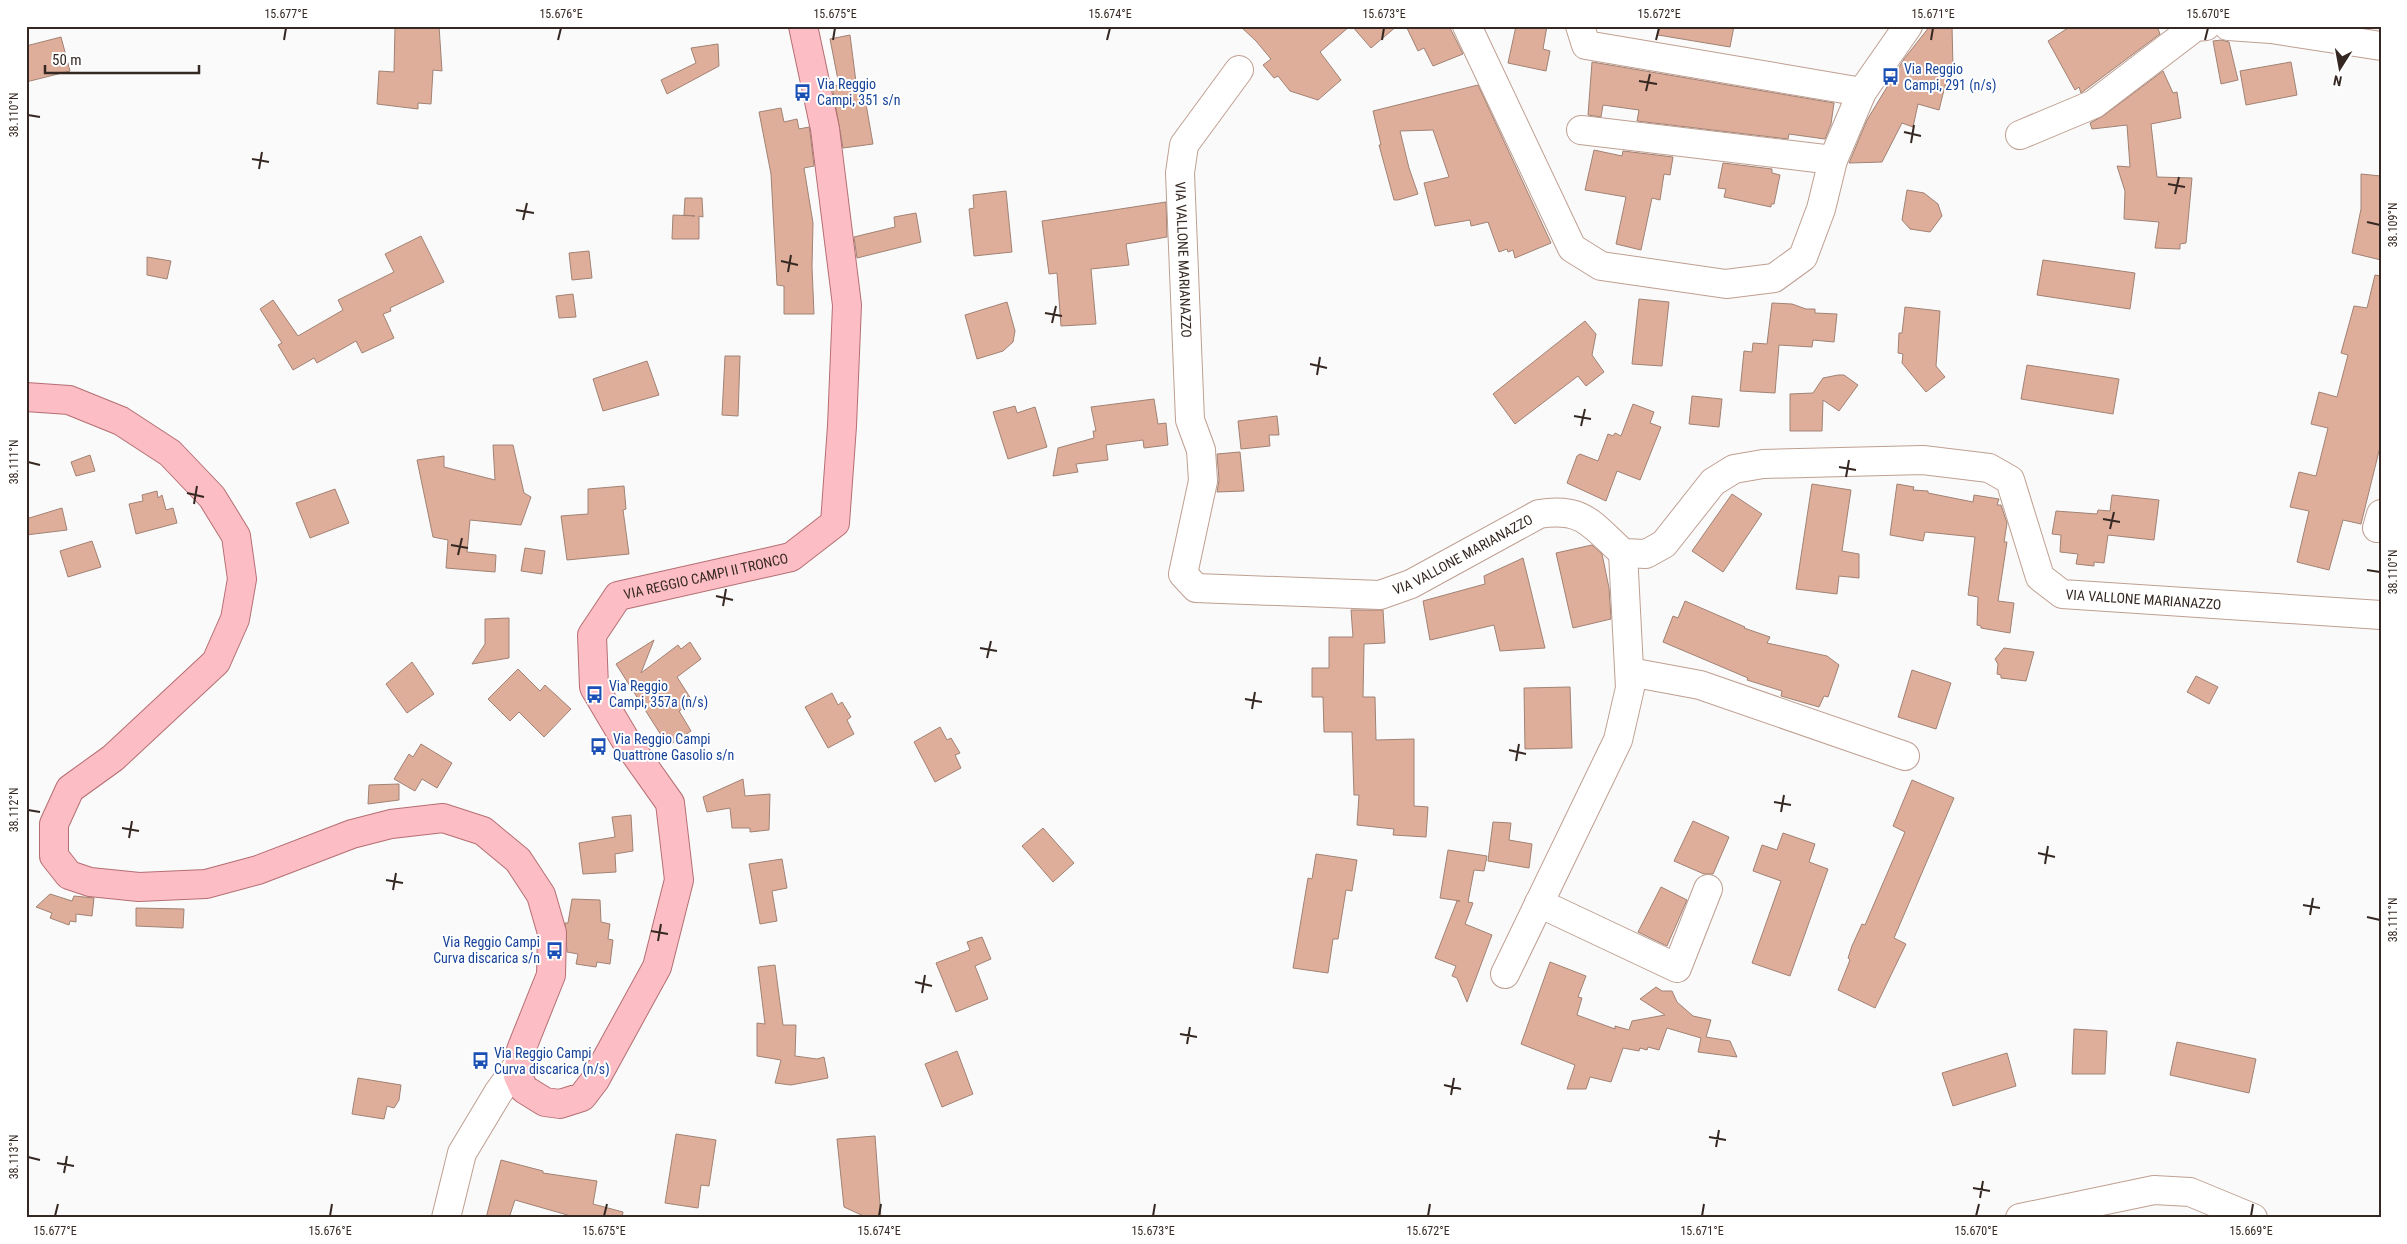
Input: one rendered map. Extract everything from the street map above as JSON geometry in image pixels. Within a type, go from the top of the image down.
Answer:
[{"type":"main road","name":"VIA REGGIO CAMPI II TRONCO","points":[[518,1065],[518,1076],[524,1089],[545,1102],[560,1104],[582,1097],[595,1080],[657,967],[679,880],[670,803],[626,741],[594,687],[592,635],[618,596],[791,557],[835,523],[842,426],[847,305],[824,129],[803,26]]},
{"type":"main road","points":[[26,397],[69,400],[121,421],[170,453],[212,497],[236,536],[242,579],[235,619],[216,662],[113,758],[70,789],[54,824],[54,856],[69,875],[90,882],[139,887],[206,884],[258,870],[352,834],[391,824],[443,818],[483,830],[518,860],[541,895],[552,933],[551,975],[521,1050],[518,1065]]},
{"type":"street","points":[[1467,26],[1572,248],[1600,266],[1726,284],[1774,278],[1803,257],[1821,209],[1833,160],[1862,92],[1908,26]]},
{"type":"street","points":[[1580,26],[1586,45],[1862,92]]},
{"type":"street","points":[[2020,135],[2094,104],[2198,26]]},
{"type":"street","points":[[2228,26],[2375,38]]},
{"type":"street","name":"VIA VALLONE MARIANAZZO","points":[[1239,70],[1184,145],[1180,173],[1190,420],[1201,450],[1203,481],[1183,574],[1196,588],[1380,595],[1411,584],[1539,514],[1559,510],[1582,516],[1623,553],[1646,554],[1664,544],[1713,482],[1734,469],[1763,464],[1923,460],[1989,468],[2010,480],[2040,577],[2062,594],[2381,616]]},
{"type":"street","points":[[1581,130],[1833,160]]},
{"type":"street","points":[[1505,974],[1618,740],[1630,688],[1623,553]]},
{"type":"street","points":[[1630,672],[1700,686],[1905,756]]},
{"type":"street","points":[[1540,903],[1677,968],[1708,889]]},
{"type":"street","points":[[446,1218],[462,1154],[498,1093],[518,1065]]},
{"type":"street","points":[[2020,1218],[2154,1190],[2190,1192],[2253,1218]]},
{"type":"building","points":[[395,26],[439,26],[442,71],[433,70],[431,104],[418,103],[418,109],[377,104],[379,71],[394,72]]},
{"type":"building","points":[[1240,26],[1350,26],[1320,52],[1341,80],[1318,100],[1290,91],[1278,76],[1274,78],[1263,65],[1271,59]]},
{"type":"building","points":[[1352,26],[1397,26],[1371,48]]},
{"type":"building","points":[[1406,26],[1449,26],[1463,54],[1433,66],[1424,48],[1418,51]]},
{"type":"building","points":[[1516,26],[1547,26],[1543,49],[1550,51],[1546,71],[1508,63]]},
{"type":"building","points":[[1659,26],[1734,26],[1730,47],[1658,35]]},
{"type":"building","points":[[1930,26],[1952,26],[1953,67],[1946,70],[1946,82],[1939,110],[1918,104],[1913,127],[1902,123],[1882,162],[1849,163],[1867,120],[1904,59]]},
{"type":"building","points":[[2071,26],[2157,26],[2160,34],[2081,93],[2079,87],[2075,90],[2048,41]]},
{"type":"building","points":[[850,35],[856,82],[862,81],[873,144],[843,148],[832,86],[839,85],[830,39]]},
{"type":"building","points":[[61,37],[70,71],[26,82],[26,46]]},
{"type":"building","points":[[2213,41],[2229,42],[2238,80],[2221,84]]},
{"type":"building","points":[[718,44],[719,66],[667,94],[661,80],[696,63],[691,48]]},
{"type":"building","points":[[1592,62],[1834,103],[1831,124],[1825,139],[1789,134],[1788,139],[1637,121],[1639,110],[1603,105],[1601,117],[1588,115]]},
{"type":"building","points":[[2291,62],[2297,95],[2246,105],[2240,71]]},
{"type":"building","points":[[2163,71],[2173,93],[2177,92],[2181,118],[2151,124],[2157,177],[2192,178],[2186,243],[2180,244],[2180,249],[2155,248],[2159,222],[2124,219],[2125,191],[2117,166],[2130,167],[2127,125],[2092,129],[2090,123],[2103,116]]},
{"type":"building","points":[[1478,85],[1551,243],[1515,258],[1513,250],[1508,252],[1507,249],[1499,252],[1488,222],[1471,226],[1470,220],[1435,226],[1424,183],[1449,177],[1433,130],[1400,131],[1409,168],[1418,194],[1398,200],[1394,200],[1379,145],[1381,145],[1373,111]]},
{"type":"building","points":[[781,108],[784,122],[797,119],[799,129],[809,127],[810,132],[814,166],[804,168],[813,223],[814,314],[784,314],[784,286],[777,285],[771,174],[759,112]]},
{"type":"building","points":[[1594,150],[1622,156],[1623,151],[1673,157],[1670,175],[1664,174],[1660,200],[1652,198],[1641,250],[1616,244],[1626,197],[1585,190]]},
{"type":"building","points":[[1723,163],[1772,169],[1772,173],[1780,175],[1774,204],[1771,204],[1771,207],[1724,197],[1726,189],[1718,188]]},
{"type":"building","points":[[2361,174],[2381,176],[2381,260],[2352,253],[2361,209]]},
{"type":"building","points":[[1907,190],[1924,193],[1938,204],[1942,216],[1930,232],[1910,229],[1902,220]]},
{"type":"building","points":[[1006,191],[1012,252],[974,256],[969,209],[974,208],[973,195]]},
{"type":"building","points":[[685,198],[702,198],[703,217],[699,216],[699,239],[672,239],[673,215],[695,216],[684,215]]},
{"type":"building","points":[[1166,202],[1167,237],[1126,244],[1129,265],[1091,269],[1096,324],[1061,326],[1057,273],[1049,274],[1042,221]]},
{"type":"building","points":[[916,213],[921,242],[857,258],[854,237],[895,227],[894,217]]},
{"type":"building","points":[[421,236],[444,282],[390,308],[391,311],[383,314],[394,338],[362,353],[356,341],[317,363],[314,358],[293,370],[278,345],[282,343],[260,309],[273,300],[298,336],[343,310],[338,300],[394,272],[385,254]]},
{"type":"building","points":[[589,251],[592,278],[572,280],[569,253]]},
{"type":"building","points":[[147,257],[171,261],[167,279],[147,275]]},
{"type":"building","points":[[2043,260],[2135,273],[2130,309],[2037,295]]},
{"type":"building","points":[[2375,275],[2381,276],[2381,443],[2361,524],[2343,520],[2329,570],[2297,562],[2309,511],[2290,507],[2299,472],[2316,476],[2328,428],[2311,424],[2319,392],[2337,397],[2348,355],[2341,353],[2354,306],[2367,308]]},
{"type":"building","points":[[573,294],[576,317],[559,318],[556,296]]},
{"type":"building","points":[[1639,299],[1669,302],[1662,366],[1632,364]]},
{"type":"building","points":[[1007,302],[1015,331],[1013,342],[1003,351],[977,359],[965,315]]},
{"type":"building","points":[[1772,303],[1792,304],[1806,309],[1815,309],[1815,313],[1837,314],[1834,342],[1813,340],[1812,347],[1779,345],[1775,393],[1740,391],[1744,351],[1752,352],[1753,343],[1767,344]]},
{"type":"building","points":[[1905,307],[1940,311],[1936,366],[1945,377],[1926,392],[1902,363],[1903,354],[1898,353],[1899,333],[1902,333]]},
{"type":"building","points":[[1585,321],[1596,334],[1592,355],[1604,372],[1586,386],[1578,376],[1515,424],[1493,394]]},
{"type":"building","points":[[725,356],[740,356],[738,416],[722,415]]},
{"type":"building","points":[[647,361],[659,395],[603,411],[593,379]]},
{"type":"building","points":[[2027,365],[2119,379],[2113,414],[2021,399]]},
{"type":"building","points":[[1844,375],[1858,385],[1839,411],[1823,400],[1822,431],[1790,431],[1790,394],[1813,393],[1823,378]]},
{"type":"building","points":[[1692,396],[1722,399],[1719,427],[1689,424]]},
{"type":"building","points":[[1154,399],[1158,424],[1166,423],[1168,445],[1144,448],[1143,440],[1106,445],[1108,460],[1076,464],[1078,472],[1053,476],[1058,448],[1094,438],[1093,431],[1096,431],[1091,407]]},
{"type":"building","points":[[1633,404],[1654,412],[1650,423],[1661,427],[1640,480],[1617,471],[1606,501],[1567,483],[1577,456],[1580,454],[1598,461],[1608,434],[1613,436],[1615,433],[1621,436]]},
{"type":"building","points":[[1015,406],[1017,413],[1035,407],[1047,447],[1008,459],[993,412]]},
{"type":"building","points":[[1277,416],[1279,435],[1269,435],[1270,446],[1241,449],[1238,421]]},
{"type":"building","points":[[493,445],[513,445],[524,493],[531,497],[521,525],[470,520],[467,552],[496,555],[495,572],[446,568],[448,540],[433,537],[417,460],[444,456],[444,467],[495,480]]},
{"type":"building","points":[[1240,452],[1244,491],[1217,492],[1219,480],[1217,454]]},
{"type":"building","points":[[90,455],[95,471],[76,476],[71,462]]},
{"type":"building","points":[[1812,484],[1851,490],[1842,551],[1859,554],[1859,578],[1839,576],[1837,594],[1796,589]]},
{"type":"building","points":[[1897,484],[1914,487],[1913,490],[1928,491],[1928,493],[1973,502],[1974,495],[1999,499],[1997,505],[2001,505],[2007,523],[2004,542],[2007,542],[1998,601],[2014,603],[2010,633],[1981,628],[1981,626],[1977,625],[1978,597],[1968,595],[1975,537],[1925,532],[1923,541],[1890,535]]},
{"type":"building","points":[[624,486],[626,509],[623,510],[629,554],[567,560],[561,516],[588,514],[588,489]]},
{"type":"building","points":[[335,489],[349,523],[310,538],[296,503]]},
{"type":"building","points":[[157,491],[158,498],[162,495],[166,510],[173,508],[177,523],[136,534],[129,504],[143,501],[142,495]]},
{"type":"building","points":[[1732,494],[1762,514],[1723,572],[1692,551]]},
{"type":"building","points":[[2112,495],[2159,500],[2154,540],[2108,535],[2104,563],[2094,562],[2094,566],[2076,564],[2078,554],[2060,552],[2061,535],[2052,534],[2056,511],[2097,514],[2098,510],[2110,511]]},
{"type":"building","points":[[62,508],[67,530],[26,535],[26,519]]},
{"type":"building","points":[[92,541],[101,567],[68,577],[60,551]]},
{"type":"building","points":[[1592,545],[1602,554],[1609,588],[1611,619],[1573,628],[1556,553]]},
{"type":"building","points":[[525,548],[545,551],[542,574],[521,571]]},
{"type":"building","points":[[1523,558],[1545,648],[1500,651],[1494,625],[1430,640],[1423,601],[1485,584],[1484,576]]},
{"type":"building","points":[[1685,601],[1744,628],[1770,637],[1767,643],[1827,656],[1839,665],[1828,697],[1824,696],[1819,707],[1781,696],[1782,691],[1747,680],[1748,678],[1663,642],[1673,616],[1678,618]]},
{"type":"building","points":[[1351,610],[1383,610],[1385,643],[1364,644],[1363,697],[1375,697],[1376,740],[1414,739],[1414,806],[1428,807],[1426,837],[1393,835],[1394,829],[1357,825],[1359,795],[1354,795],[1352,732],[1324,732],[1323,697],[1312,697],[1312,668],[1329,668],[1329,637],[1353,637]]},
{"type":"building","points":[[509,618],[509,658],[472,664],[485,644],[485,619]]},
{"type":"building","points":[[654,640],[641,673],[678,645],[681,649],[690,642],[701,659],[677,677],[693,702],[679,711],[691,731],[668,746],[616,664]]},
{"type":"building","points":[[2004,648],[2034,652],[2026,681],[2001,678],[2001,675],[1997,674],[1998,664],[1995,659]]},
{"type":"building","points":[[412,662],[434,694],[407,713],[386,684]]},
{"type":"building","points":[[518,669],[540,691],[545,685],[571,709],[544,737],[519,712],[510,721],[488,699]]},
{"type":"building","points":[[1912,670],[1951,683],[1936,729],[1898,717]]},
{"type":"building","points":[[2196,676],[2218,687],[2209,704],[2187,692]]},
{"type":"building","points":[[1570,687],[1572,748],[1525,749],[1524,688]]},
{"type":"building","points":[[832,693],[838,705],[842,702],[851,717],[847,720],[854,734],[828,748],[805,707]]},
{"type":"building","points":[[940,727],[947,740],[951,738],[960,753],[955,755],[961,768],[935,782],[914,742]]},
{"type":"building","points":[[421,744],[452,763],[437,788],[422,779],[415,791],[394,779],[409,754],[413,757]]},
{"type":"building","points":[[743,779],[745,796],[770,794],[769,830],[750,832],[750,828],[732,828],[730,808],[707,812],[703,797]]},
{"type":"building","points":[[1912,780],[1954,798],[1894,938],[1906,944],[1875,1008],[1838,990],[1850,960],[1848,958],[1852,946],[1862,924],[1865,925],[1905,832],[1893,826]]},
{"type":"building","points":[[399,784],[399,800],[368,804],[369,785]]},
{"type":"building","points":[[631,815],[633,851],[615,854],[616,872],[583,874],[579,843],[615,837],[612,817]]},
{"type":"building","points":[[1693,821],[1729,837],[1713,874],[1704,874],[1674,861]]},
{"type":"building","points":[[1493,822],[1511,823],[1509,840],[1532,844],[1529,868],[1488,861]]},
{"type":"building","points":[[1043,828],[1074,863],[1053,882],[1022,846]]},
{"type":"building","points":[[1783,833],[1815,844],[1809,862],[1828,869],[1790,976],[1752,963],[1781,881],[1753,871],[1762,845],[1777,850]]},
{"type":"building","points":[[1448,850],[1487,856],[1484,871],[1474,870],[1468,902],[1473,903],[1465,924],[1492,935],[1467,1002],[1457,978],[1452,976],[1456,966],[1435,958],[1457,901],[1460,901],[1440,898]]},
{"type":"building","points":[[1316,854],[1357,860],[1352,891],[1346,890],[1338,939],[1333,939],[1328,973],[1293,968],[1308,878],[1312,879]]},
{"type":"building","points":[[782,859],[787,888],[772,891],[777,921],[760,924],[749,864]]},
{"type":"building","points":[[1661,887],[1687,900],[1667,946],[1638,932]]},
{"type":"building","points":[[50,894],[72,901],[74,896],[94,898],[92,916],[76,914],[76,922],[70,921],[69,925],[50,918],[52,913],[36,907]]},
{"type":"building","points":[[572,899],[600,900],[601,922],[610,924],[608,939],[613,940],[610,964],[597,962],[596,967],[576,964],[578,954],[567,952],[565,923],[568,923]]},
{"type":"building","points":[[136,908],[184,909],[183,928],[136,926]]},
{"type":"building","points":[[982,937],[991,959],[975,966],[988,999],[956,1012],[936,963],[970,950],[967,942]]},
{"type":"building","points":[[1550,962],[1586,976],[1578,997],[1582,998],[1577,1015],[1615,1029],[1615,1026],[1629,1030],[1632,1021],[1665,1015],[1640,999],[1656,987],[1662,991],[1672,991],[1677,1002],[1693,1016],[1711,1020],[1706,1037],[1730,1041],[1737,1057],[1698,1052],[1701,1038],[1667,1028],[1659,1050],[1648,1047],[1647,1050],[1640,1048],[1639,1051],[1623,1048],[1611,1082],[1590,1077],[1586,1089],[1567,1089],[1575,1065],[1521,1044]]},
{"type":"building","points":[[775,965],[783,1025],[796,1025],[795,1056],[817,1059],[824,1057],[828,1078],[791,1085],[775,1083],[781,1060],[757,1056],[757,1023],[765,1024],[758,967]]},
{"type":"building","points":[[2074,1029],[2107,1031],[2105,1074],[2072,1074]]},
{"type":"building","points":[[2177,1042],[2256,1059],[2249,1093],[2170,1075]]},
{"type":"building","points":[[957,1051],[973,1094],[942,1107],[925,1064]]},
{"type":"building","points":[[2007,1053],[2016,1086],[1953,1106],[1942,1073]]},
{"type":"building","points":[[358,1078],[401,1085],[399,1100],[394,1108],[387,1106],[384,1119],[352,1114]]},
{"type":"building","points":[[676,1134],[716,1140],[709,1186],[701,1185],[698,1208],[665,1203]]},
{"type":"building","points":[[875,1136],[881,1218],[868,1218],[844,1207],[837,1139]]},
{"type":"building","points":[[501,1160],[543,1171],[543,1173],[597,1181],[593,1204],[623,1212],[622,1218],[578,1218],[515,1200],[509,1218],[486,1218]]},
{"type":"place","name":"Via Reggio Campi, 291 (n/s)","points":[[1890,77]]},
{"type":"place","name":"Via Reggio Campi, 351 s/n","points":[[803,92]]},
{"type":"place","name":"Via Reggio Campi, 357a (n/s)","points":[[595,694]]},
{"type":"place","name":"Via Reggio Campi Quattrone Gasolio s/n","points":[[599,747]]},
{"type":"place","name":"Via Reggio Campi Curva discarica s/n","points":[[554,950]]},
{"type":"place","name":"Via Reggio Campi Curva discarica (n/s)","points":[[480,1061]]}]
